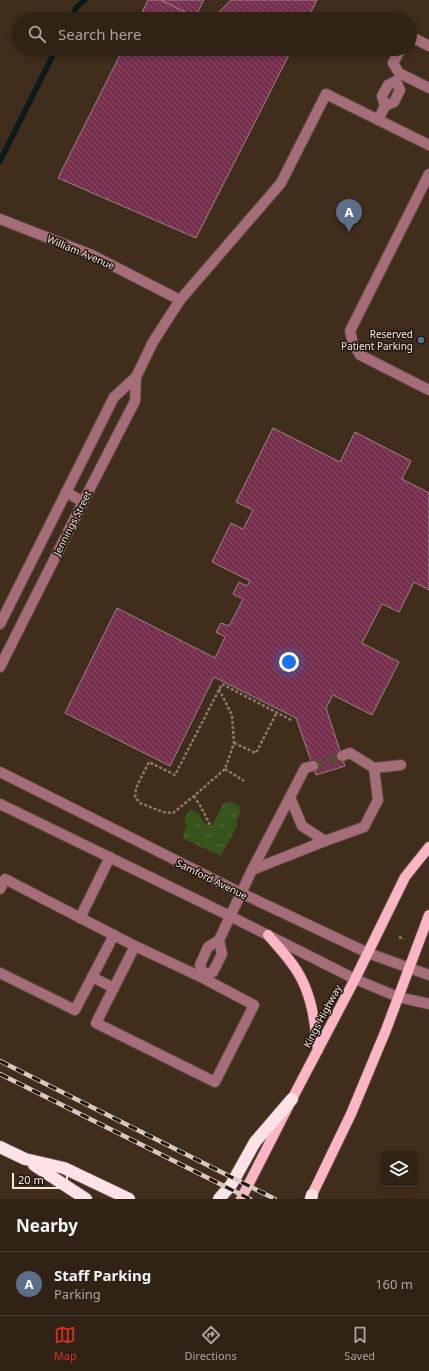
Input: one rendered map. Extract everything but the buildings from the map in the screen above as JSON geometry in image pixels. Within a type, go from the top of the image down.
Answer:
[{"type":"highway","points":[[219,1199],[231,1184],[255,1142],[292,1099]]},
{"type":"highway","points":[[0,1147],[25,1159],[86,1199]]},
{"type":"highway","points":[[25,1159],[64,1168],[129,1199]]},
{"type":"main road","name":"Kings Highway","points":[[241,1199],[355,979],[405,877],[429,847]]},
{"type":"main road","points":[[311,1198],[351,1114],[429,915]]},
{"type":"main road","points":[[268,935],[302,979],[310,1000],[318,1050]]},
{"type":"street","points":[[417,40],[429,46]]},
{"type":"street","points":[[396,56],[393,63],[398,77],[400,90],[394,102],[385,106],[378,120],[429,145]]},
{"type":"street","points":[[398,77],[429,88]]},
{"type":"street","name":"Jennings Street","points":[[0,624],[114,397],[136,377],[153,342],[180,300],[281,183],[326,94],[378,120]]},
{"type":"street","points":[[429,174],[350,331],[353,343],[360,355],[429,390]]},
{"type":"street","name":"William Avenue","points":[[0,220],[92,255],[180,300]]},
{"type":"street","name":"Jennings Street","points":[[0,668],[135,401],[136,377]]},
{"type":"street","points":[[66,492],[83,502]]},
{"type":"street","points":[[342,756],[350,753],[374,768],[400,765]]},
{"type":"street","points":[[202,976],[200,965],[208,947],[219,940],[252,870],[305,768],[313,766]]},
{"type":"street","points":[[252,870],[364,827],[378,800],[374,768]]},
{"type":"street","name":"Samford Avenue","points":[[0,772],[241,893],[368,953],[429,975]]},
{"type":"street","points":[[290,797],[302,826],[325,842]]},
{"type":"street","points":[[0,804],[230,916],[355,979],[398,997],[429,1004]]},
{"type":"street","points":[[80,918],[110,857]]},
{"type":"street","points":[[0,890],[5,879],[135,946],[202,976],[254,1005],[215,1082],[96,1023],[135,946]]},
{"type":"street","points":[[0,973],[75,1010],[114,935]]},
{"type":"street","points":[[202,976],[214,972],[222,954],[219,940]]},
{"type":"street","points":[[92,977],[114,988]]},
{"type":"path","points":[[219,689],[232,715],[234,743],[225,769],[173,812],[163,812],[140,803],[135,797],[136,788],[149,762],[175,775],[219,689],[222,684],[293,721]]},
{"type":"path","points":[[234,743],[256,753],[276,712]]},
{"type":"path","points":[[225,769],[244,781]]},
{"type":"path","points":[[194,796],[211,827]]},
{"type":"path","points":[[399,937],[404,939]]},
{"type":"green space","points":[[230,801],[239,806],[240,813],[236,821],[237,826],[221,856],[184,839],[183,833],[187,826],[184,820],[190,809],[199,814],[204,823],[211,827],[223,804]]},
{"type":"waterway","points":[[74,12],[76,8],[85,0]]},
{"type":"waterway","points":[[0,161],[52,56]]},
{"type":"tunnel","points":[[313,766],[342,756]]},
{"type":"railway","points":[[0,1061],[275,1199]]},
{"type":"railway","points":[[0,1074],[250,1199]]},
{"type":"place","name":"Staff Parking","points":[[349,232]]},
{"type":"place","name":"Reserved Patient Parking","points":[[421,340]]}]
